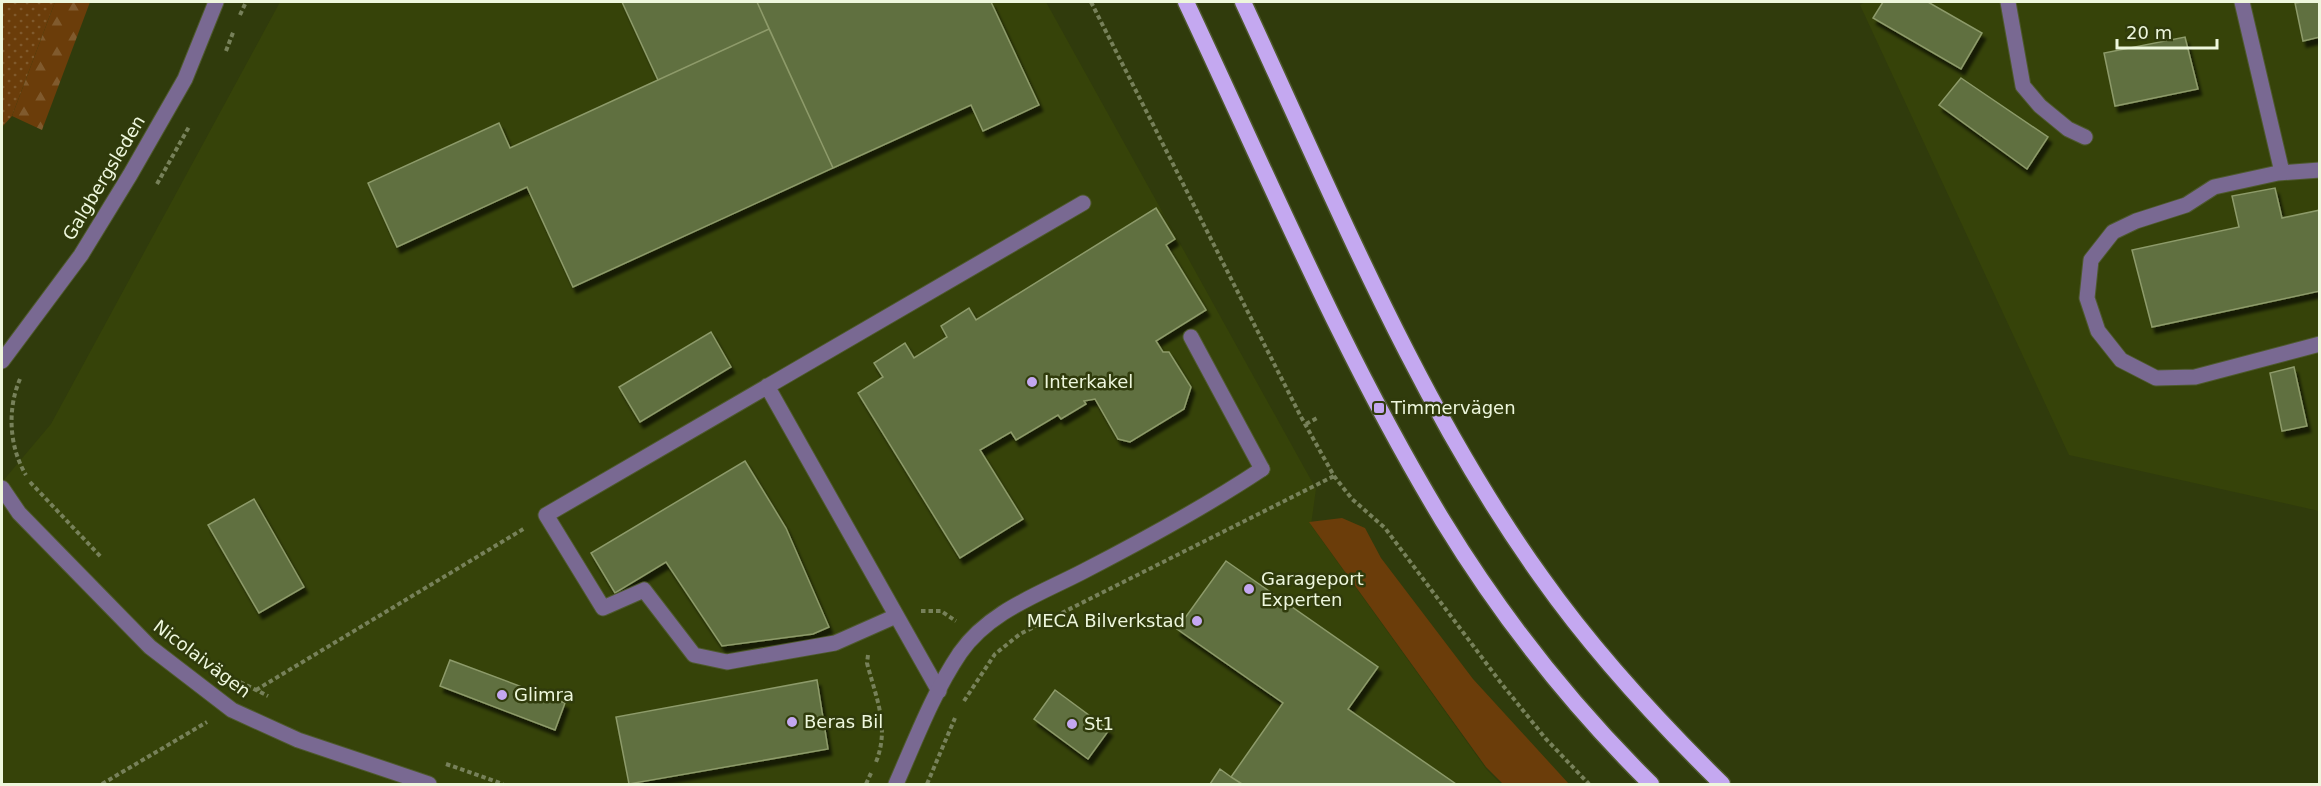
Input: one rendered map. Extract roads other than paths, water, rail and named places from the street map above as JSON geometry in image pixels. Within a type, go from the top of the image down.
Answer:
[{"type":"highway","points":[[1186,2],[1348,346],[1394,436],[1444,523],[1499,606],[1560,686],[1627,761],[1651,784]]},
{"type":"highway","points":[[1243,2],[1377,290],[1440,414],[1488,498],[1542,579],[1600,655],[1664,727],[1722,784]]},
{"type":"street","name":"Galgbergsleden","points":[[2,361],[81,255],[130,175],[184,79],[216,2]]},
{"type":"street","points":[[2008,2],[2023,86],[2040,106],[2068,129],[2085,137]]},
{"type":"street","points":[[2242,2],[2282,172]]},
{"type":"street","points":[[2319,170],[2282,172],[2214,187],[2186,205],[2136,221],[2113,232],[2091,260],[2086,298],[2098,331],[2121,360],[2156,378],[2195,377],[2319,345]]},
{"type":"street","points":[[896,616],[835,643],[727,662],[694,655],[644,590],[603,608],[546,515],[1083,203]]},
{"type":"street","points":[[896,784],[939,691],[960,653],[980,630],[1006,611],[1209,503],[1262,470],[1191,337]]},
{"type":"street","points":[[766,386],[939,691]]},
{"type":"street","name":"Nicolaivägen","points":[[2,488],[19,513],[150,648],[230,708],[298,740],[429,784]]},
{"type":"place","name":"Interkakel","points":[[1032,382]]},
{"type":"place","name":"Timmervägen","points":[[1379,408]]},
{"type":"place","name":"Garageport Experten","points":[[1249,589]]},
{"type":"place","name":"MECA Bilverkstad","points":[[1197,621]]},
{"type":"place","name":"Glimra","points":[[502,695]]},
{"type":"place","name":"Beras Bil","points":[[792,722]]},
{"type":"place","name":"St1","points":[[1072,724]]}]
